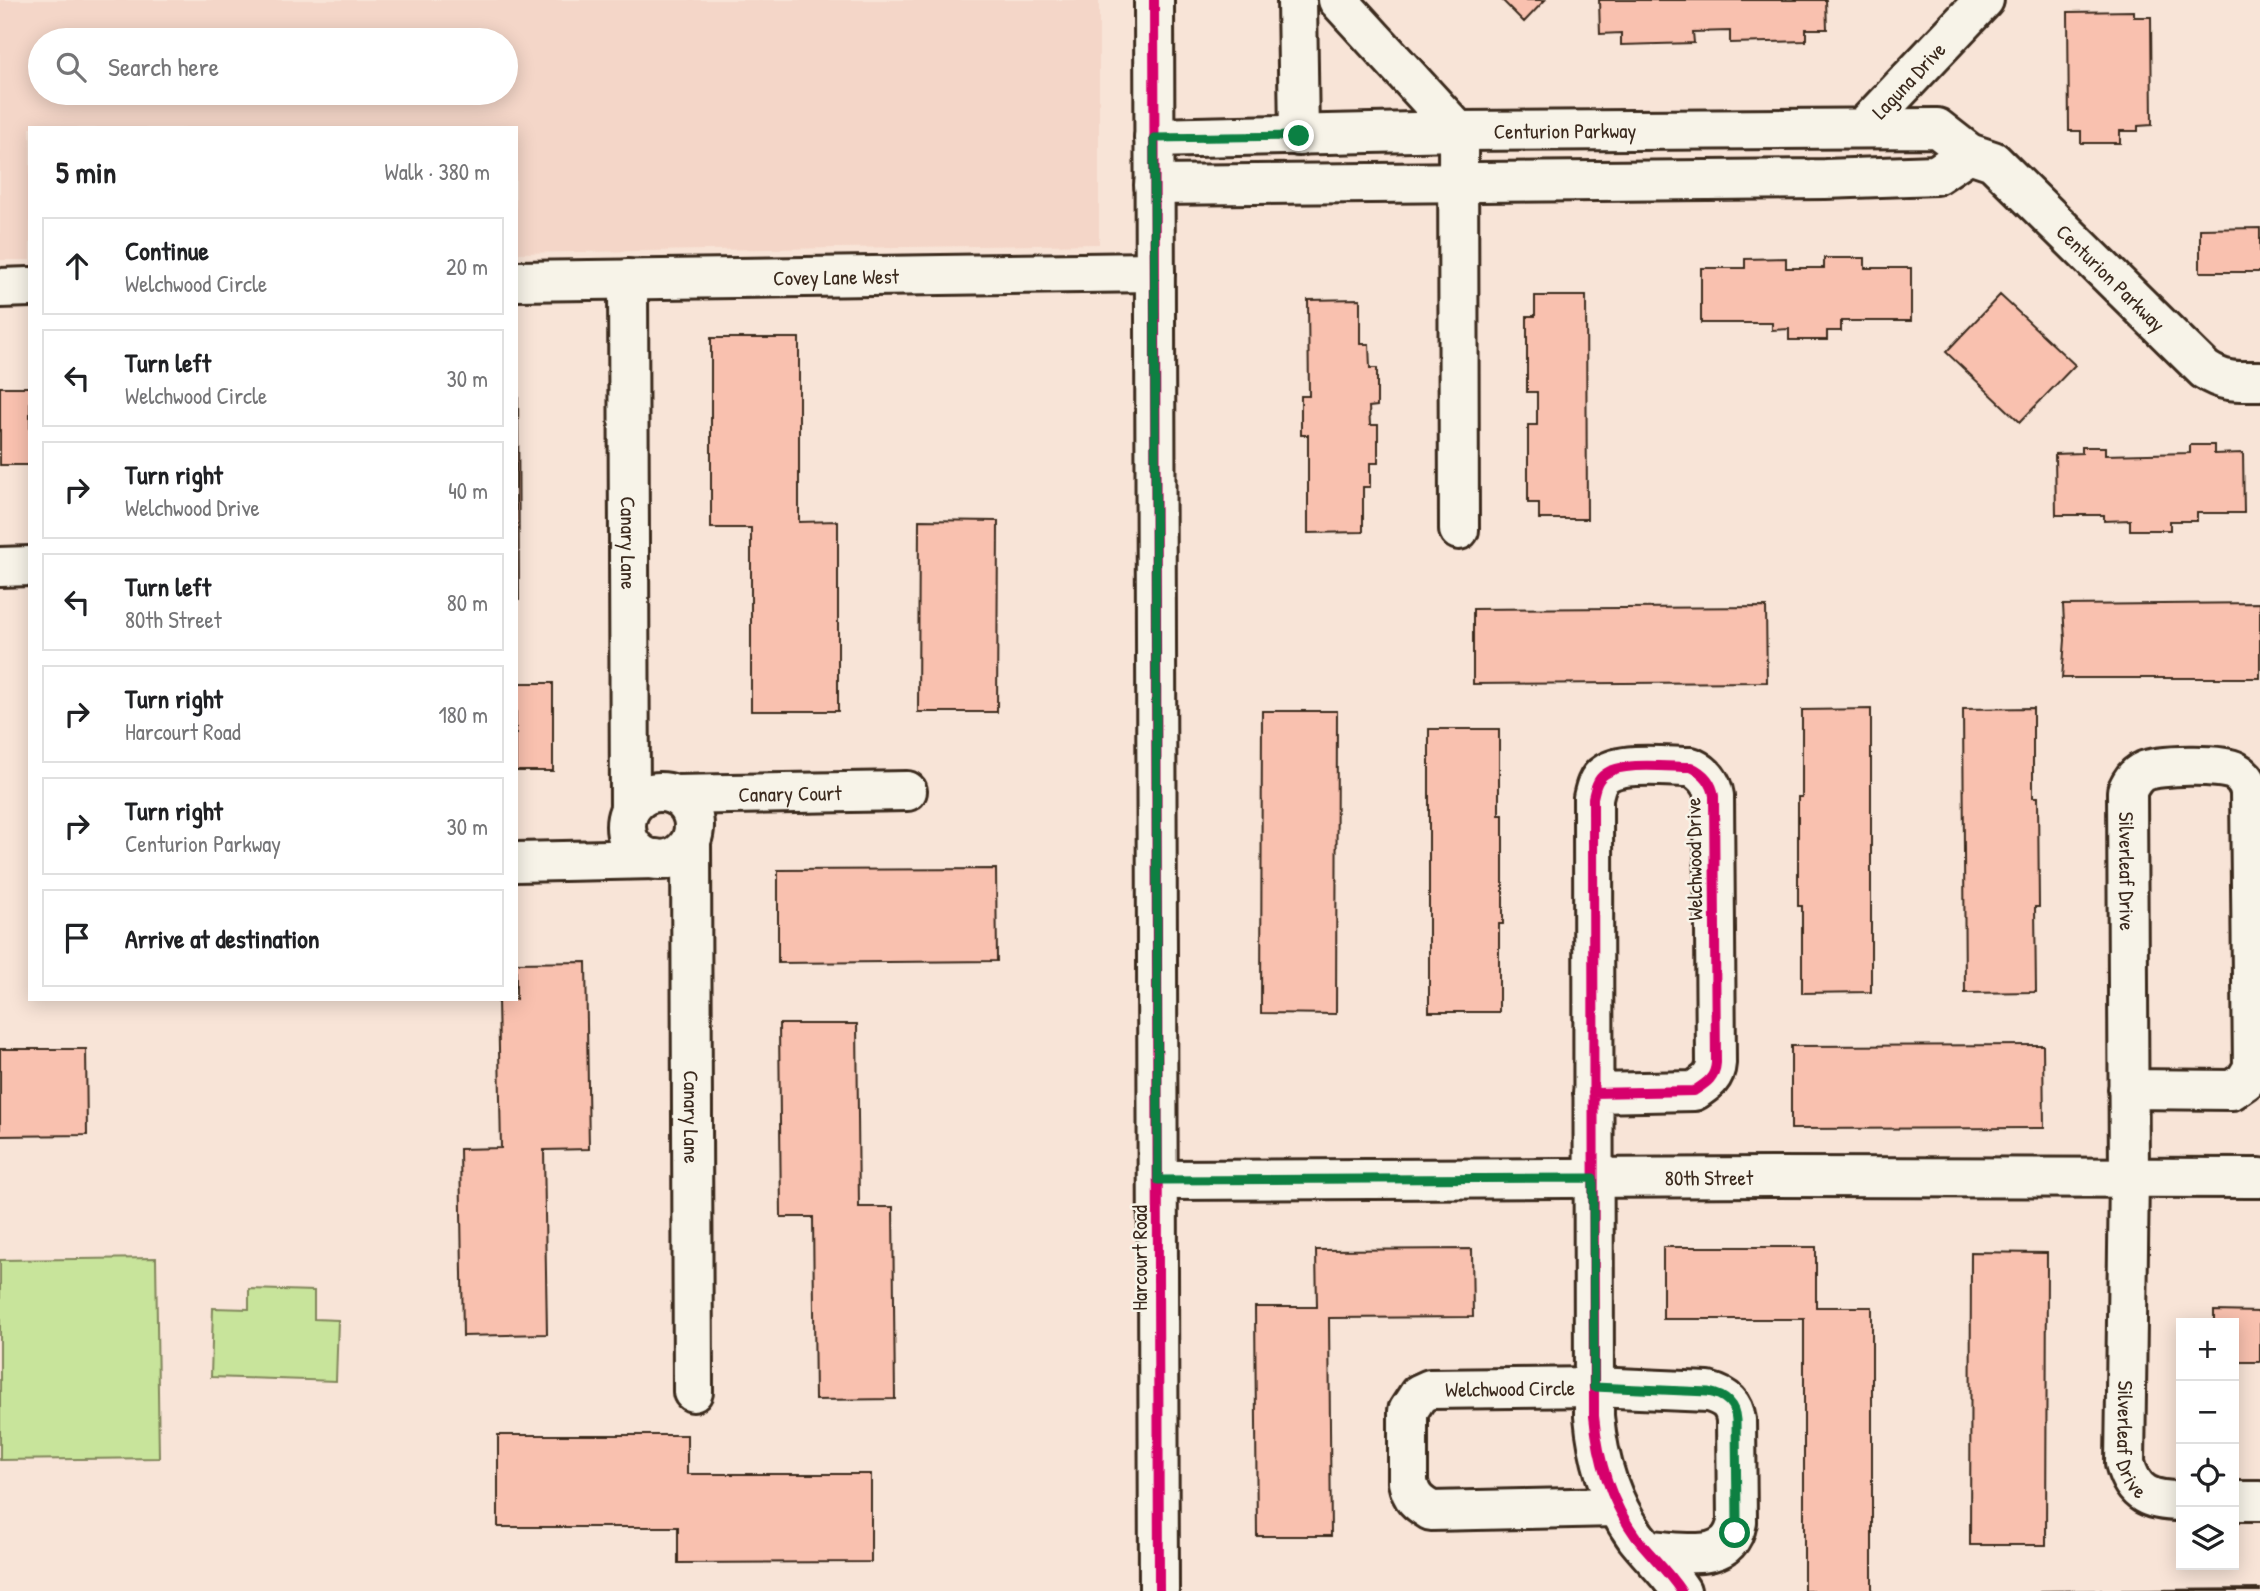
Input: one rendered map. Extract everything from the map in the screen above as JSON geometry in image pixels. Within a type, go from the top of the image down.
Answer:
[{"type":"street","name":"Harcourt Road","points":[[1154,0],[1159,1591]]},
{"type":"street","points":[[1297,0],[1299,136]]},
{"type":"street","points":[[1338,0],[1458,131],[1459,530]]},
{"type":"street","name":"Laguna Drive","points":[[1863,128],[1984,0]]},
{"type":"street","name":"Centurion Parkway","points":[[1154,138],[1458,131],[1937,128],[1969,153],[1993,161],[2204,370],[2218,379],[2260,381]]},
{"type":"street","points":[[1825,130],[1825,179]]},
{"type":"street","points":[[1154,186],[1825,179],[1936,175],[1969,153]]},
{"type":"street","name":"Covey Lane West","points":[[518,281],[1155,272]]},
{"type":"street","name":"Canary Lane","points":[[628,279],[630,809],[626,830],[636,850],[656,859]]},
{"type":"street","points":[[0,288],[28,287]]},
{"type":"street","points":[[0,566],[28,566]]},
{"type":"street","name":"Silverleaf Drive","points":[[2129,1089],[2232,1090],[2245,1082],[2253,1068],[2250,793],[2247,781],[2234,770],[2221,767],[2155,766],[2141,772],[2126,791],[2129,1177],[2125,1464],[2134,1486],[2145,1495],[2161,1501],[2176,1501]]},
{"type":"street","name":"Welchwood Drive","points":[[1593,1093],[1694,1091],[1707,1083],[1714,1074],[1714,796],[1710,782],[1699,771],[1691,768],[1620,767],[1605,772],[1595,786],[1593,798],[1593,1093],[1593,1178],[1594,1387],[1597,1445],[1617,1507],[1637,1538],[1681,1591]]},
{"type":"street","name":"Canary Court","points":[[674,794],[907,791]]},
{"type":"street","points":[[630,809],[647,794],[674,794]]},
{"type":"street","name":"Canary Lane","points":[[674,794],[682,800],[692,815],[694,833],[691,842],[693,1392]]},
{"type":"street","points":[[518,862],[666,859],[677,856],[691,842]]},
{"type":"street","name":"80th Street","points":[[1158,1180],[2260,1178]]},
{"type":"street","name":"Welchwood Circle","points":[[1617,1507],[1431,1511],[1417,1503],[1410,1494],[1408,1482],[1407,1417],[1414,1400],[1419,1394],[1430,1389],[1594,1387],[1718,1394],[1727,1400],[1735,1412],[1737,1522],[1732,1539],[1719,1550],[1707,1553],[1648,1550]]},
{"type":"street","points":[[2239,1501],[2260,1501]]},
{"type":"shaded area","points":[[0,0],[1099,0],[1099,244],[518,253],[518,126],[28,126],[28,260],[0,260]]},
{"type":"green space","points":[[156,1258],[159,1458],[0,1460],[0,1260]]},
{"type":"green space","points":[[249,1289],[314,1291],[314,1319],[338,1320],[336,1381],[211,1377],[213,1308],[249,1309]]},
{"type":"building","points":[[1502,0],[1545,0],[1524,22]]},
{"type":"building","points":[[1599,0],[1826,0],[1827,29],[1806,29],[1806,41],[1730,43],[1730,31],[1693,32],[1694,43],[1621,45],[1621,33],[1600,34]]},
{"type":"building","points":[[2134,11],[2134,17],[2151,17],[2152,125],[2138,126],[2138,131],[2120,131],[2120,143],[2081,143],[2081,131],[2069,131],[2068,12]]},
{"type":"building","points":[[2260,228],[2260,272],[2200,272],[2200,229]]},
{"type":"building","points":[[1786,258],[1786,268],[1824,268],[1824,258],[1865,258],[1865,268],[1911,268],[1911,321],[1841,321],[1841,331],[1827,331],[1827,340],[1789,340],[1789,329],[1772,330],[1772,323],[1701,323],[1701,268],[1745,268],[1745,259]]},
{"type":"building","points":[[2000,295],[2075,365],[2020,422],[1946,352]]},
{"type":"building","points":[[1535,296],[1586,296],[1587,519],[1539,519],[1539,503],[1528,503],[1528,425],[1537,425],[1537,392],[1527,392],[1527,316],[1535,316]]},
{"type":"building","points":[[1360,299],[1360,344],[1369,344],[1370,368],[1377,368],[1377,406],[1369,407],[1370,425],[1378,425],[1378,463],[1370,463],[1370,487],[1363,487],[1363,532],[1308,533],[1308,435],[1301,435],[1301,396],[1309,396],[1308,300]]},
{"type":"building","points":[[711,338],[799,338],[799,522],[838,521],[838,711],[751,711],[751,528],[711,528]]},
{"type":"building","points":[[518,384],[519,600],[518,600]]},
{"type":"building","points":[[0,387],[28,387],[28,465],[0,465]]},
{"type":"building","points":[[2190,445],[2214,445],[2214,454],[2243,453],[2244,513],[2197,513],[2197,521],[2170,521],[2170,530],[2130,530],[2130,520],[2104,521],[2104,515],[2056,515],[2055,454],[2082,453],[2082,447],[2105,447],[2105,455],[2190,453]]},
{"type":"building","points":[[919,520],[998,521],[997,712],[918,712]]},
{"type":"building","points":[[2260,603],[2260,678],[2062,678],[2065,640],[2063,605]]},
{"type":"building","points":[[1766,607],[1767,682],[1473,684],[1473,609]]},
{"type":"building","points":[[518,683],[553,683],[553,771],[518,771]]},
{"type":"building","points":[[2033,708],[2033,797],[2038,797],[2039,907],[2035,907],[2036,992],[1965,993],[1963,709]]},
{"type":"building","points":[[1871,709],[1871,992],[1802,993],[1802,906],[1798,906],[1798,797],[1802,797],[1802,710]]},
{"type":"building","points":[[1262,711],[1337,711],[1336,1014],[1261,1013]]},
{"type":"building","points":[[1429,729],[1499,729],[1499,815],[1503,815],[1503,924],[1499,924],[1499,1012],[1429,1012]]},
{"type":"building","points":[[996,869],[997,961],[778,963],[778,870]]},
{"type":"building","points":[[586,962],[589,1149],[544,1150],[547,1334],[463,1336],[460,1149],[501,1148],[498,1001],[518,1001],[518,963]]},
{"type":"building","points":[[779,1024],[857,1024],[859,1207],[893,1207],[895,1399],[815,1400],[813,1217],[781,1217]]},
{"type":"building","points":[[2043,1045],[2044,1128],[1791,1129],[1791,1046]]},
{"type":"building","points":[[0,1049],[86,1049],[87,1135],[0,1136]]},
{"type":"building","points":[[1663,1247],[1816,1247],[1816,1307],[1872,1307],[1872,1591],[1804,1591],[1804,1319],[1663,1319]]},
{"type":"building","points":[[1472,1249],[1473,1317],[1329,1318],[1331,1536],[1257,1536],[1255,1307],[1317,1307],[1316,1250]]},
{"type":"building","points":[[1971,1252],[2047,1253],[2046,1545],[1970,1545]]},
{"type":"building","points":[[2214,1311],[2260,1312],[2260,1362],[2239,1362],[2239,1318],[2214,1318]]},
{"type":"building","points":[[498,1435],[687,1435],[687,1474],[871,1474],[871,1562],[678,1563],[678,1527],[498,1527]]},
{"type":"building","points":[[2260,1589],[2260,1591],[2039,1591]]},
{"type":"cycle path","points":[[1154,0],[1159,1591]]},
{"type":"cycle path","points":[[1593,1093],[1694,1091],[1714,1073],[1714,796],[1707,779],[1691,767],[1634,766],[1613,770],[1600,779],[1593,798],[1594,1416],[1602,1464],[1619,1509],[1636,1537],[1681,1591]]},
{"type":"route","points":[[1299,136],[1154,138],[1158,1180],[1593,1178],[1594,1387],[1708,1392],[1727,1400],[1735,1412],[1736,1420],[1735,1533]]}]
